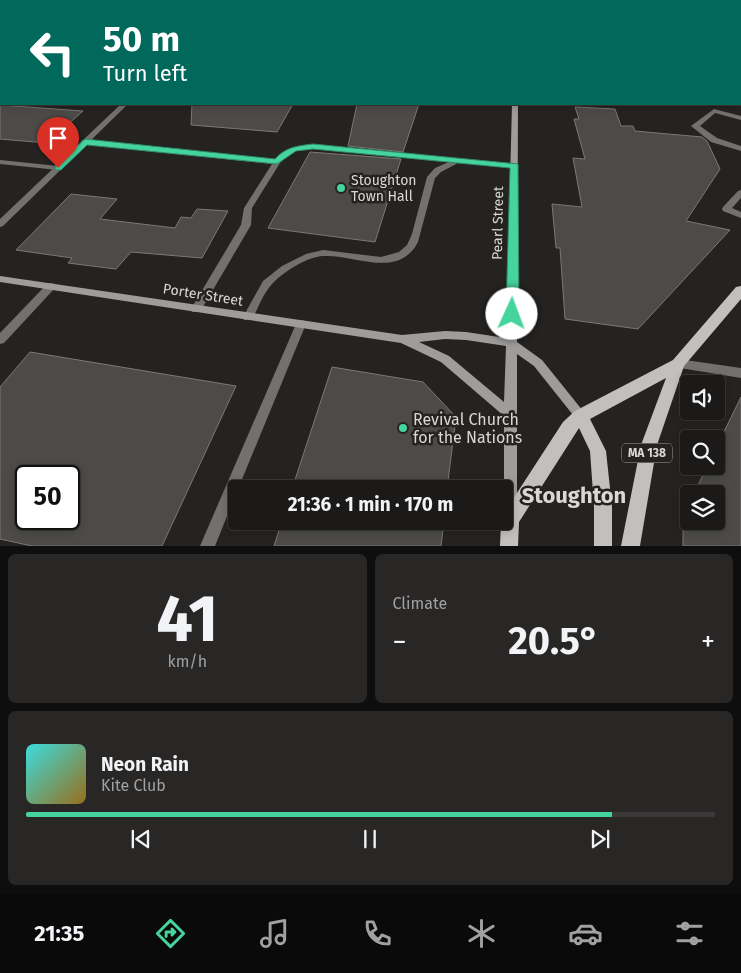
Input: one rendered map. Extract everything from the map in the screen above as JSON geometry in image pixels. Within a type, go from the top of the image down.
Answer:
[{"type":"main road","name":"Pearl Street","points":[[510,480],[510,343],[513,304],[515,105]]},
{"type":"main road","name":"Porter Street","points":[[0,279],[402,339],[452,335],[510,343]]},
{"type":"main road","name":"MA 138","points":[[630,546],[649,444],[678,364],[741,290]]},
{"type":"main road","name":"Porter Street","points":[[402,339],[445,360],[510,414]]},
{"type":"main road","points":[[510,343],[538,364],[581,416],[598,451],[603,507],[603,546]]},
{"type":"main road","name":"MA 138","points":[[513,515],[569,427],[581,416],[678,364]]},
{"type":"main road","points":[[509,546],[510,530]]},
{"type":"street","points":[[589,0],[606,0]]},
{"type":"street","points":[[0,224],[124,105]]},
{"type":"street","points":[[741,118],[714,111],[695,126],[714,140],[741,149]]},
{"type":"street","points":[[85,142],[277,162]]},
{"type":"street","points":[[196,309],[246,225],[246,211],[277,162],[284,154],[294,149],[313,147],[515,166]]},
{"type":"street","points":[[248,316],[266,283],[293,264],[311,255],[333,253],[383,259],[400,256],[405,253],[413,244],[430,177],[444,166],[460,161]]},
{"type":"street","points":[[0,162],[58,168]]},
{"type":"street","points":[[741,193],[726,209],[741,215]]},
{"type":"street","points":[[0,340],[51,286]]},
{"type":"street","points":[[207,546],[301,324]]},
{"type":"street","points":[[678,364],[741,372]]},
{"type":"building","points":[[0,105],[83,111],[47,143],[0,139]]},
{"type":"building","points":[[192,105],[292,105],[277,132],[191,125]]},
{"type":"building","points":[[357,105],[419,105],[403,152],[348,146]]},
{"type":"building","points":[[575,107],[615,109],[621,126],[633,126],[635,131],[702,137],[707,141],[720,169],[686,221],[730,230],[638,329],[565,319],[560,248],[556,248],[552,204],[582,207],[573,158],[585,159],[574,119],[579,119]]},
{"type":"building","name":"Stoughton Town Hall","points":[[310,152],[401,159],[375,242],[268,228]]},
{"type":"building","points":[[71,194],[117,199],[100,219],[175,228],[181,217],[191,218],[197,209],[228,211],[202,258],[131,252],[116,269],[68,263],[72,258],[16,250]]},
{"type":"building","points":[[30,352],[236,386],[162,546],[32,546],[0,539],[0,387]]},
{"type":"building","points":[[332,367],[423,382],[456,417],[448,480],[295,480]]},
{"type":"building","points":[[741,397],[741,546],[683,546],[683,530],[725,530],[725,485],[698,485],[703,475],[725,475],[725,430]]},
{"type":"building","points":[[279,530],[443,530],[441,546],[274,546]]},
{"type":"place","name":"Stoughton Town Hall","points":[[341,188]]},
{"type":"place","name":"Revival Church for the Nations","points":[[403,428]]},
{"type":"district","name":"Stoughton","points":[[574,495]]},
{"type":"route","points":[[58,168],[85,142],[277,162],[284,154],[294,149],[313,147],[515,166],[512,314]]}]
